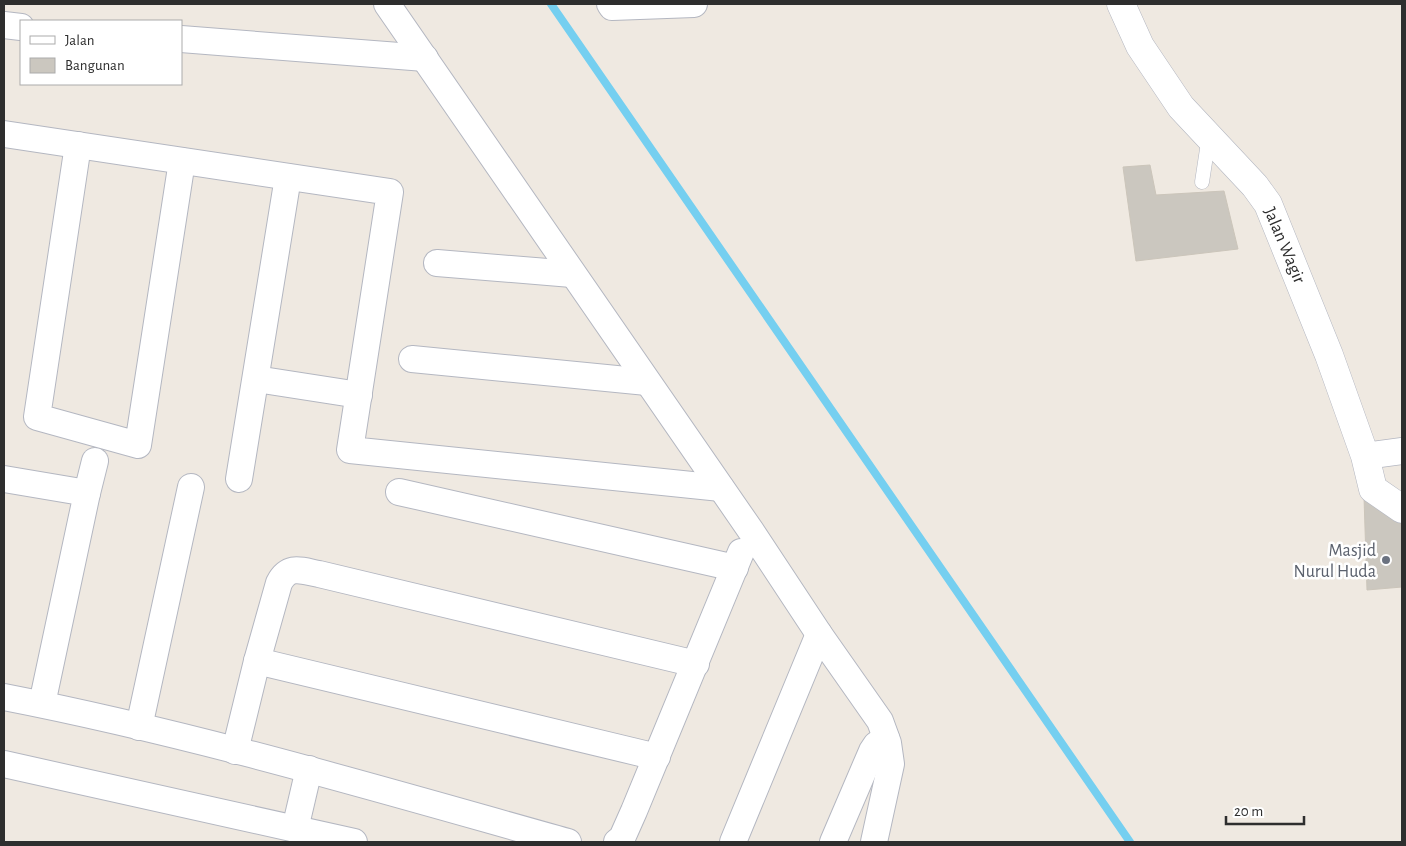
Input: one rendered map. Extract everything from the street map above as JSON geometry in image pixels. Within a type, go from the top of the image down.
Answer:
[{"type":"street","points":[[387,4],[880,721],[890,750],[891,764],[874,842]]},
{"type":"street","points":[[610,4],[612,7],[694,4]]},
{"type":"street","name":"Jalan Wagir","points":[[1121,4],[1140,46],[1181,107],[1255,186],[1268,204],[1329,355],[1365,456],[1373,489],[1402,509]]},
{"type":"street","points":[[4,25],[20,26]]},
{"type":"street","points":[[182,39],[425,58]]},
{"type":"street","points":[[4,134],[390,192],[350,450],[721,488]]},
{"type":"street","points":[[78,145],[37,417],[138,445],[182,161]]},
{"type":"street","points":[[240,480],[288,177]]},
{"type":"street","points":[[437,263],[572,274]]},
{"type":"street","points":[[412,359],[647,382]]},
{"type":"street","points":[[256,379],[359,395]]},
{"type":"street","points":[[1365,456],[1402,451]]},
{"type":"street","points":[[42,704],[96,461]]},
{"type":"street","points":[[4,479],[88,493]]},
{"type":"street","points":[[139,727],[191,487]]},
{"type":"street","points":[[399,492],[735,568]]},
{"type":"street","points":[[617,842],[622,838],[657,757],[750,531]]},
{"type":"street","points":[[235,751],[279,582],[284,574],[291,570],[319,574],[696,664]]},
{"type":"street","points":[[733,842],[819,634]]},
{"type":"street","points":[[257,661],[657,757]]},
{"type":"street","points":[[4,697],[42,704],[309,769],[568,842]]},
{"type":"street","points":[[833,842],[872,751],[881,740],[886,738]]},
{"type":"street","points":[[4,764],[354,842]]},
{"type":"street","points":[[295,829],[309,769]]},
{"type":"lane","points":[[1202,182],[1209,135]]},
{"type":"building","points":[[1150,165],[1156,195],[1224,191],[1238,249],[1136,261],[1123,167]]},
{"type":"building","points":[[1364,497],[1402,523],[1402,587],[1367,590]]},
{"type":"waterway","points":[[551,4],[1130,842]]},
{"type":"place","name":"Masjid Nurul Huda","points":[[1386,560]]}]
